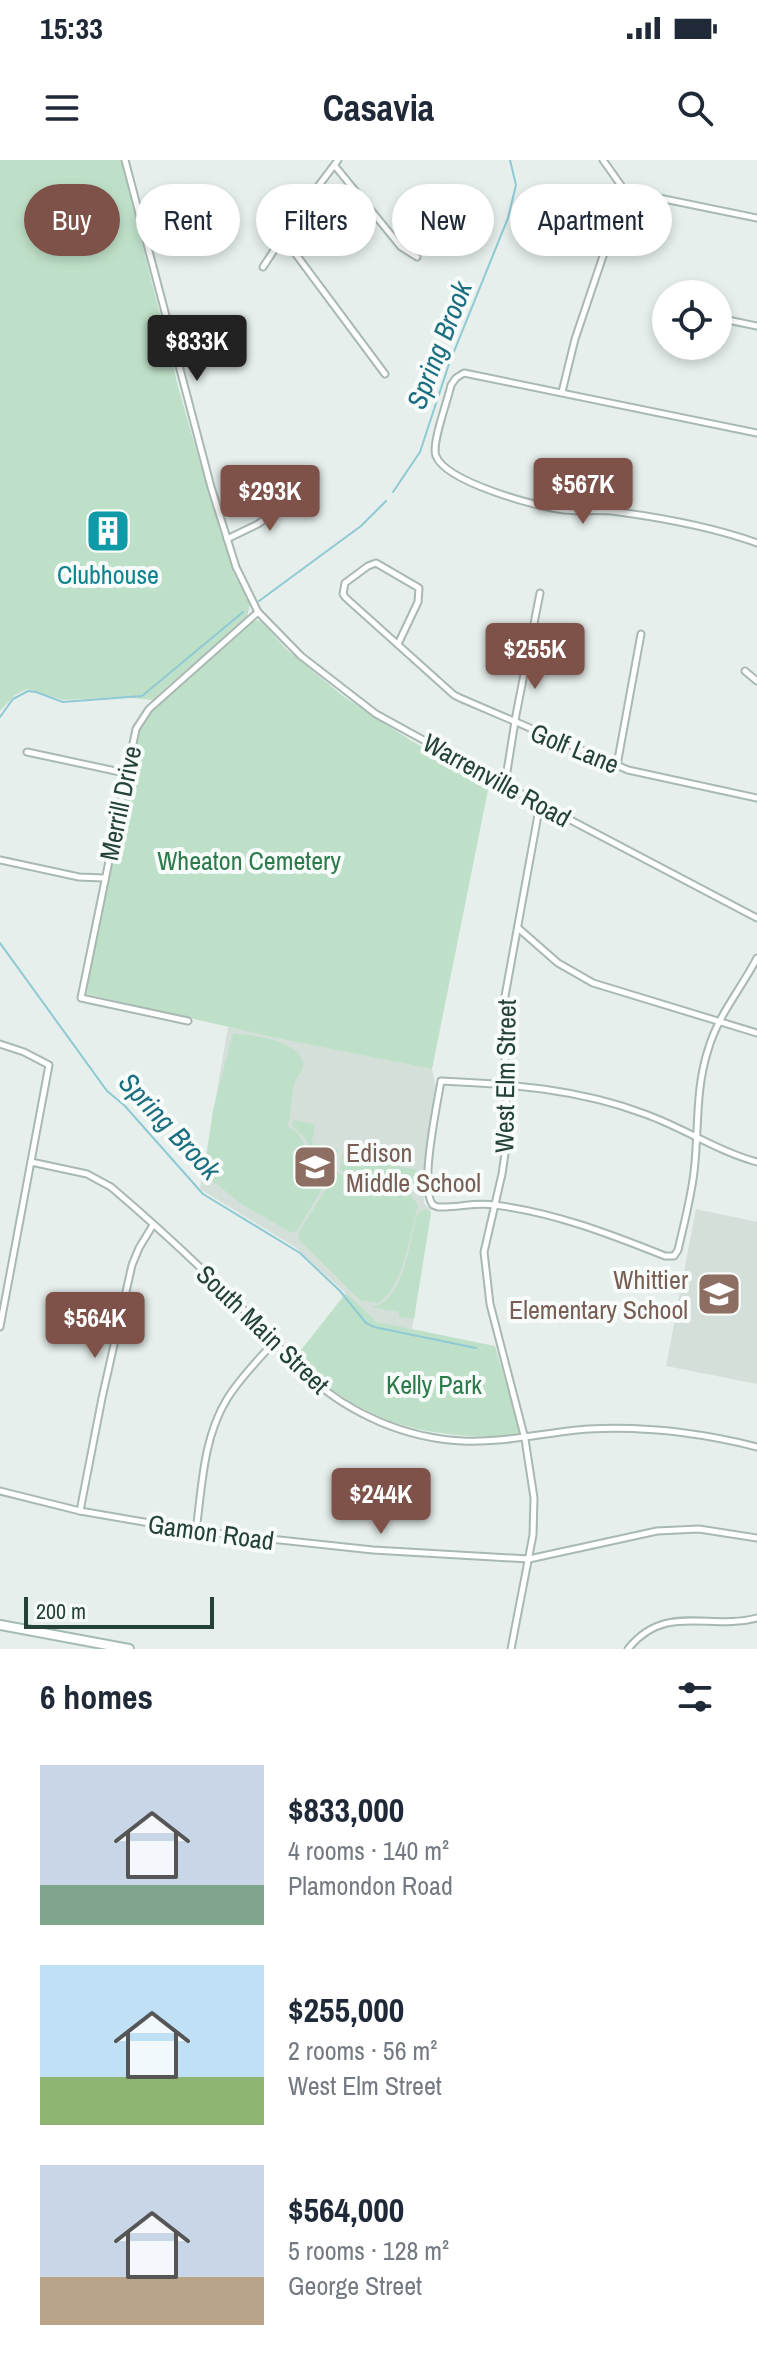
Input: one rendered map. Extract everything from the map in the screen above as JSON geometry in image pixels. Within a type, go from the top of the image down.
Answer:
[{"type":"main road","points":[[0,1625],[129,1649]]},
{"type":"street","name":"Warrenville Road","points":[[125,160],[171,345],[227,539],[243,586],[258,612],[301,656],[360,704],[540,804],[757,918]]},
{"type":"street","points":[[603,160],[620,184]]},
{"type":"street","points":[[319,184],[336,163],[401,247],[417,257]]},
{"type":"street","points":[[672,201],[757,218]]},
{"type":"street","points":[[263,267],[270,256]]},
{"type":"street","points":[[297,256],[385,374]]},
{"type":"street","points":[[562,392],[575,339],[603,256]]},
{"type":"street","points":[[732,321],[757,326]]},
{"type":"street","points":[[757,433],[468,373],[459,376],[451,385],[435,449],[437,458],[448,469],[469,481],[524,502],[566,511],[619,512],[721,532],[757,543]]},
{"type":"street","points":[[227,539],[258,524],[295,497]]},
{"type":"street","name":"Golf Lane","points":[[398,644],[420,598],[416,584],[376,563],[345,583],[343,590],[346,598],[454,695],[515,724],[638,773],[757,798]]},
{"type":"street","points":[[505,784],[540,593]]},
{"type":"street","name":"Merrill Drive","points":[[188,1021],[81,998],[136,729],[149,709],[258,612]]},
{"type":"street","points":[[617,765],[641,634]]},
{"type":"street","points":[[745,671],[757,681]]},
{"type":"street","points":[[27,752],[125,773]]},
{"type":"street","name":"West Elm Street","points":[[511,1649],[529,1559],[534,1498],[525,1439],[498,1341],[486,1276],[486,1238],[507,1146],[503,1007],[540,804]]},
{"type":"street","points":[[0,860],[79,877],[104,878]]},
{"type":"street","points":[[518,928],[558,963],[593,983],[757,1033]]},
{"type":"street","points":[[757,958],[720,1021],[702,1070],[697,1138],[691,1190],[674,1256],[665,1256],[579,1224],[495,1205],[438,1207],[427,1197],[441,1081],[507,1084],[600,1100],[645,1114],[697,1138],[736,1157],[757,1162]]},
{"type":"street","points":[[0,1044],[49,1065],[0,1327]]},
{"type":"street","name":"South Main Street","points":[[31,1162],[96,1178],[111,1187],[306,1374],[331,1394],[381,1422],[444,1439],[525,1439],[564,1432],[629,1428],[707,1436],[757,1447]]},
{"type":"street","points":[[80,1511],[132,1265],[153,1225]]},
{"type":"street","points":[[196,1531],[214,1424],[231,1393],[275,1341]]},
{"type":"street","name":"Gamon Road","points":[[0,1491],[80,1511],[196,1531],[334,1548],[529,1559],[657,1531],[699,1529],[757,1538]]},
{"type":"street","points":[[628,1649],[645,1632],[674,1621],[757,1618]]},
{"type":"shaded area","name":"Edison Middle School","points":[[228,1027],[432,1069],[436,1088],[424,1203],[431,1210],[412,1330],[377,1322],[295,1247],[200,1189]]},
{"type":"shaded area","name":"Whittier Elementary School","points":[[696,1209],[757,1222],[757,1384],[666,1366]]},
{"type":"green space","points":[[0,160],[121,160],[136,219],[136,256],[145,256],[203,473],[234,574],[250,604],[247,617],[152,700],[123,697],[64,700],[27,689],[15,695],[0,711]]},
{"type":"green space","name":"Wheaton Cemetery","points":[[257,620],[286,649],[343,696],[410,740],[489,785],[432,1069],[272,1037],[87,994],[92,956],[140,728],[155,707]]},
{"type":"green space","points":[[233,1034],[275,1040],[295,1050],[301,1057],[303,1067],[293,1087],[288,1126],[299,1134],[306,1148],[333,1170],[297,1231],[292,1233],[243,1205],[204,1174],[213,1110]]},
{"type":"green space","points":[[293,1120],[315,1124],[312,1143],[338,1150],[336,1166],[312,1151],[292,1125]]},
{"type":"green space","points":[[342,1153],[367,1159],[380,1157],[396,1166],[418,1170],[417,1187],[389,1187],[352,1179],[353,1175],[340,1170]]},
{"type":"green space","points":[[337,1172],[370,1186],[406,1189],[418,1205],[400,1272],[387,1295],[378,1303],[360,1300],[298,1239],[300,1230]]},
{"type":"green space","points":[[425,1209],[431,1213],[414,1319],[399,1317],[399,1312],[371,1307],[382,1303],[398,1283],[417,1214]]},
{"type":"green space","name":"Kelly Park","points":[[346,1293],[377,1322],[495,1346],[522,1437],[455,1435],[399,1424],[348,1400],[322,1382],[294,1359]]},
{"type":"waterway","name":"Spring Brook","points":[[393,492],[420,452],[449,364],[508,218],[516,185],[510,160]]},
{"type":"waterway","name":"Spring Brook","points":[[259,601],[361,526],[386,501]]},
{"type":"waterway","name":"Spring Brook","points":[[0,717],[13,699],[28,691],[63,702],[142,696],[243,612]]},
{"type":"waterway","name":"Spring Brook","points":[[0,943],[107,1091],[124,1105],[203,1194],[300,1253],[340,1291],[366,1323],[476,1348]]},
{"type":"place","name":"Clubhouse","points":[[108,531]]},
{"type":"place","name":"Edison Middle School","points":[[315,1167]]},
{"type":"place","name":"Whittier Elementary School","points":[[719,1294]]}]
